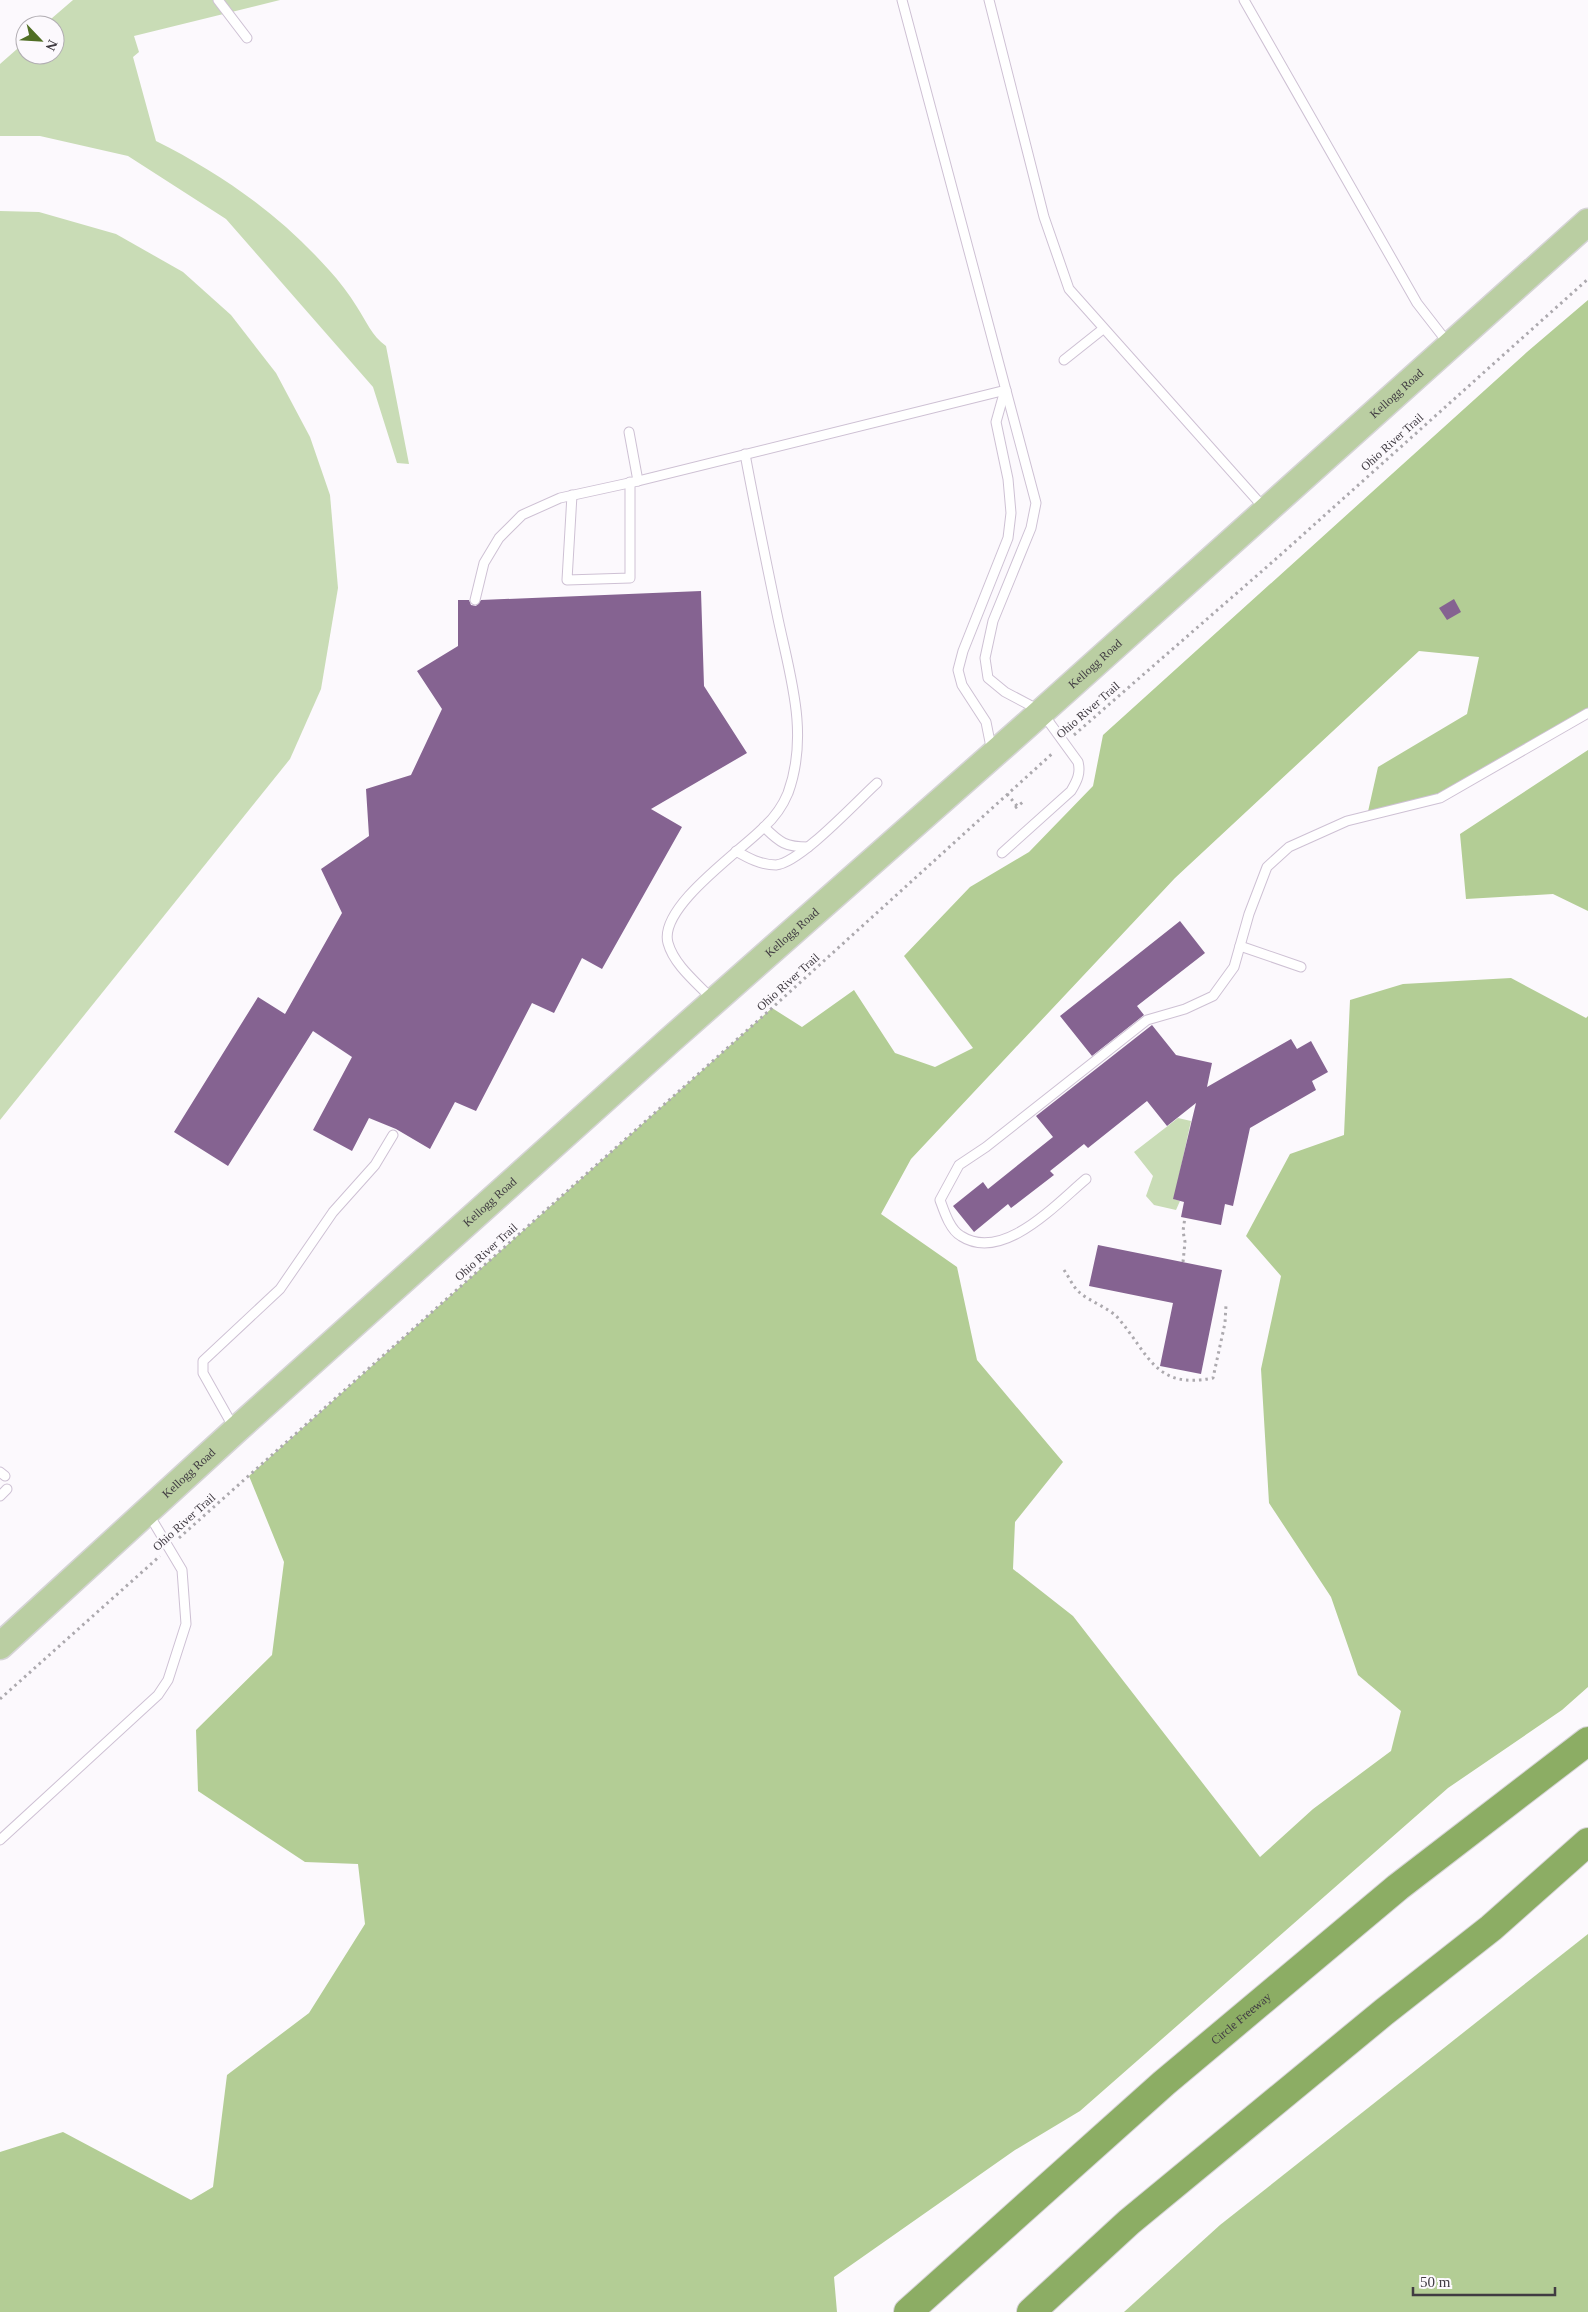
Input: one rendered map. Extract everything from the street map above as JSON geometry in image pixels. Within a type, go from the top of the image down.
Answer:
[{"type":"highway","name":"Circle Freeway","points":[[908,2312],[1179,2071],[1398,1887],[1588,1741]]},
{"type":"highway","points":[[1031,2312],[1130,2222],[1384,2012],[1491,1928],[1588,1842]]},
{"type":"main road","name":"Kellogg Road","points":[[0,1646],[236,1430],[714,1001],[1041,712],[1588,222]]},
{"type":"lane","points":[[218,0],[247,38]]},
{"type":"lane","points":[[902,0],[1036,503],[1032,528],[993,621],[985,658],[988,678],[1004,692],[1041,712],[1078,762],[1080,768],[1077,780],[1071,791],[1002,853]]},
{"type":"lane","points":[[989,0],[1044,217],[1069,289],[1266,509]]},
{"type":"lane","points":[[1244,0],[1417,303],[1450,345]]},
{"type":"lane","points":[[1064,360],[1103,329]]},
{"type":"lane","points":[[475,600],[484,563],[499,538],[522,515],[560,498],[1006,390]]},
{"type":"lane","points":[[992,755],[986,722],[962,685],[958,670],[1008,538],[1011,513],[1010,496],[996,422],[1006,390]]},
{"type":"lane","points":[[572,495],[567,580],[630,578],[634,481],[629,432]]},
{"type":"lane","points":[[714,1001],[673,955],[667,941],[669,926],[693,891],[764,827],[777,812],[788,794],[795,765],[798,724],[794,691],[780,633],[745,454]]},
{"type":"lane","points":[[1086,1179],[1026,1228],[998,1242],[976,1242],[960,1236],[946,1217],[940,1200],[959,1165],[986,1147],[1147,1020],[1186,1009],[1213,996],[1234,967],[1249,914],[1267,867],[1289,847],[1347,821],[1440,798],[1588,713]]},
{"type":"lane","points":[[736,851],[755,861],[776,865],[794,858],[877,783]]},
{"type":"lane","points":[[764,827],[777,840],[791,847],[808,847]]},
{"type":"lane","points":[[1240,946],[1301,968]]},
{"type":"lane","points":[[236,1430],[203,1373],[204,1361],[280,1289],[333,1212],[375,1166],[393,1135]]},
{"type":"lane","points":[[0,1840],[158,1695],[168,1680],[186,1624],[182,1570],[148,1512]]},
{"type":"path","name":"Ohio River Trail","points":[[0,1699],[772,1008],[1007,794],[1284,551],[1588,279]]},
{"type":"path","points":[[1007,794],[1016,807],[1023,802]]},
{"type":"path","points":[[1183,1262],[1185,1218]]},
{"type":"path","points":[[1064,1270],[1078,1292],[1117,1317],[1142,1353],[1162,1374],[1197,1381],[1214,1378],[1225,1323],[1226,1305]]},
{"type":"green space","points":[[73,0],[280,0],[134,36],[139,52],[133,57],[156,141],[204,167],[249,197],[291,231],[340,283],[373,333],[386,346],[409,464],[397,463],[373,387],[226,219],[128,156],[40,136],[0,136],[0,64],[15,51],[15,65],[65,65],[65,15],[56,15]]},
{"type":"green space","points":[[0,211],[39,212],[116,234],[183,272],[231,315],[276,373],[310,437],[330,495],[338,588],[321,689],[290,759],[0,1120]]},
{"type":"green space","points":[[1588,300],[1588,713],[1440,798],[1367,816],[1378,767],[1467,714],[1479,657],[1419,651],[1175,878],[911,1159],[881,1214],[957,1267],[977,1360],[1063,1462],[1015,1522],[1013,1569],[1073,1616],[1260,1857],[1313,1809],[1391,1751],[1401,1711],[1358,1675],[1331,1597],[1269,1503],[1261,1369],[1281,1276],[1246,1236],[1290,1154],[1344,1135],[1350,1000],[1403,984],[1511,978],[1586,1018],[1588,1016],[1588,1687],[1562,1710],[1448,1788],[1080,2111],[1015,2150],[834,2277],[837,2312],[0,2312],[0,2152],[63,2132],[191,2200],[213,2187],[227,2075],[309,2013],[365,1924],[358,1864],[305,1862],[198,1791],[196,1730],[272,1655],[284,1562],[249,1476],[772,1008],[802,1027],[854,990],[895,1053],[935,1067],[973,1048],[904,956],[970,887],[1029,852],[1093,786],[1103,735],[1527,352]]},
{"type":"green space","points":[[1588,750],[1588,911],[1553,894],[1466,899],[1460,834]]},
{"type":"green space","points":[[1178,1118],[1191,1121],[1174,1199],[1180,1201],[1176,1210],[1154,1205],[1146,1196],[1153,1176],[1134,1152]]},
{"type":"green space","points":[[1588,1934],[1588,2312],[1124,2312],[1220,2225]]},
{"type":"building","points":[[701,591],[704,686],[747,753],[651,809],[682,827],[602,969],[582,958],[554,1013],[532,1003],[476,1111],[455,1102],[430,1149],[396,1129],[369,1118],[352,1151],[313,1130],[352,1057],[313,1031],[228,1166],[174,1132],[258,997],[285,1014],[342,913],[321,869],[369,836],[366,789],[411,775],[442,709],[417,671],[458,646],[458,600],[469,600],[471,605],[476,606],[481,600]]},
{"type":"building","points":[[1454,599],[1461,612],[1447,620],[1439,608]]},
{"type":"building","points":[[1180,921],[1205,953],[1137,1006],[1144,1015],[1092,1056],[1060,1016]]},
{"type":"building","points":[[1152,1025],[1176,1055],[1212,1063],[1207,1087],[1291,1039],[1297,1049],[1311,1041],[1328,1072],[1312,1081],[1316,1090],[1250,1128],[1233,1206],[1225,1204],[1221,1225],[1181,1217],[1184,1202],[1173,1199],[1196,1103],[1167,1126],[1147,1101],[1088,1148],[1084,1144],[1050,1171],[1054,1175],[1011,1208],[1008,1204],[974,1232],[953,1206],[983,1182],[988,1189],[1053,1137],[1036,1116]]},
{"type":"building","points":[[1098,1245],[1222,1270],[1201,1374],[1160,1366],[1173,1303],[1089,1286]]}]
